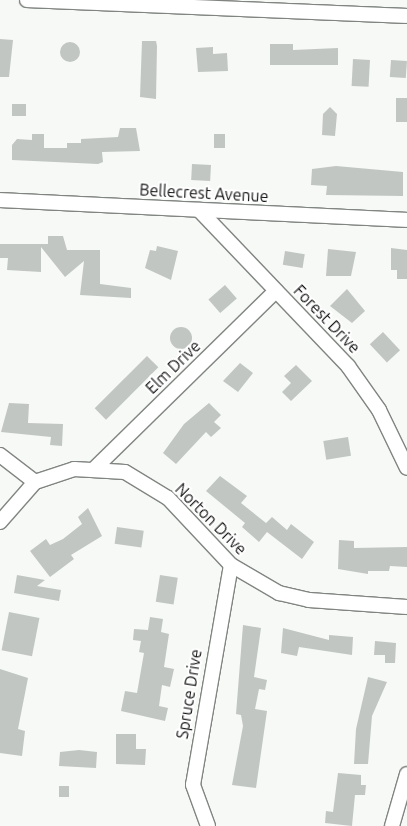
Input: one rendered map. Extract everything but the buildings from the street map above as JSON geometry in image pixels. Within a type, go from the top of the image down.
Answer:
[{"type":"street","points":[[26,0],[407,16]]},
{"type":"street","points":[[392,16],[407,9]]},
{"type":"street","name":"Bellecrest Avenue","points":[[0,200],[407,220]]},
{"type":"street","name":"Forest Drive","points":[[199,210],[361,383],[407,468]]},
{"type":"street","name":"Elm Drive","points":[[95,468],[276,291]]},
{"type":"street","points":[[0,455],[35,482],[0,522]]},
{"type":"street","name":"Norton Drive","points":[[35,482],[65,471],[95,468],[125,472],[168,498],[231,566],[279,592],[309,600],[407,607]]},
{"type":"street","name":"Spruce Drive","points":[[208,826],[193,785],[231,566]]},
{"type":"street","points":[[393,826],[407,774]]},
{"type":"street","points":[[393,826],[407,817]]}]
